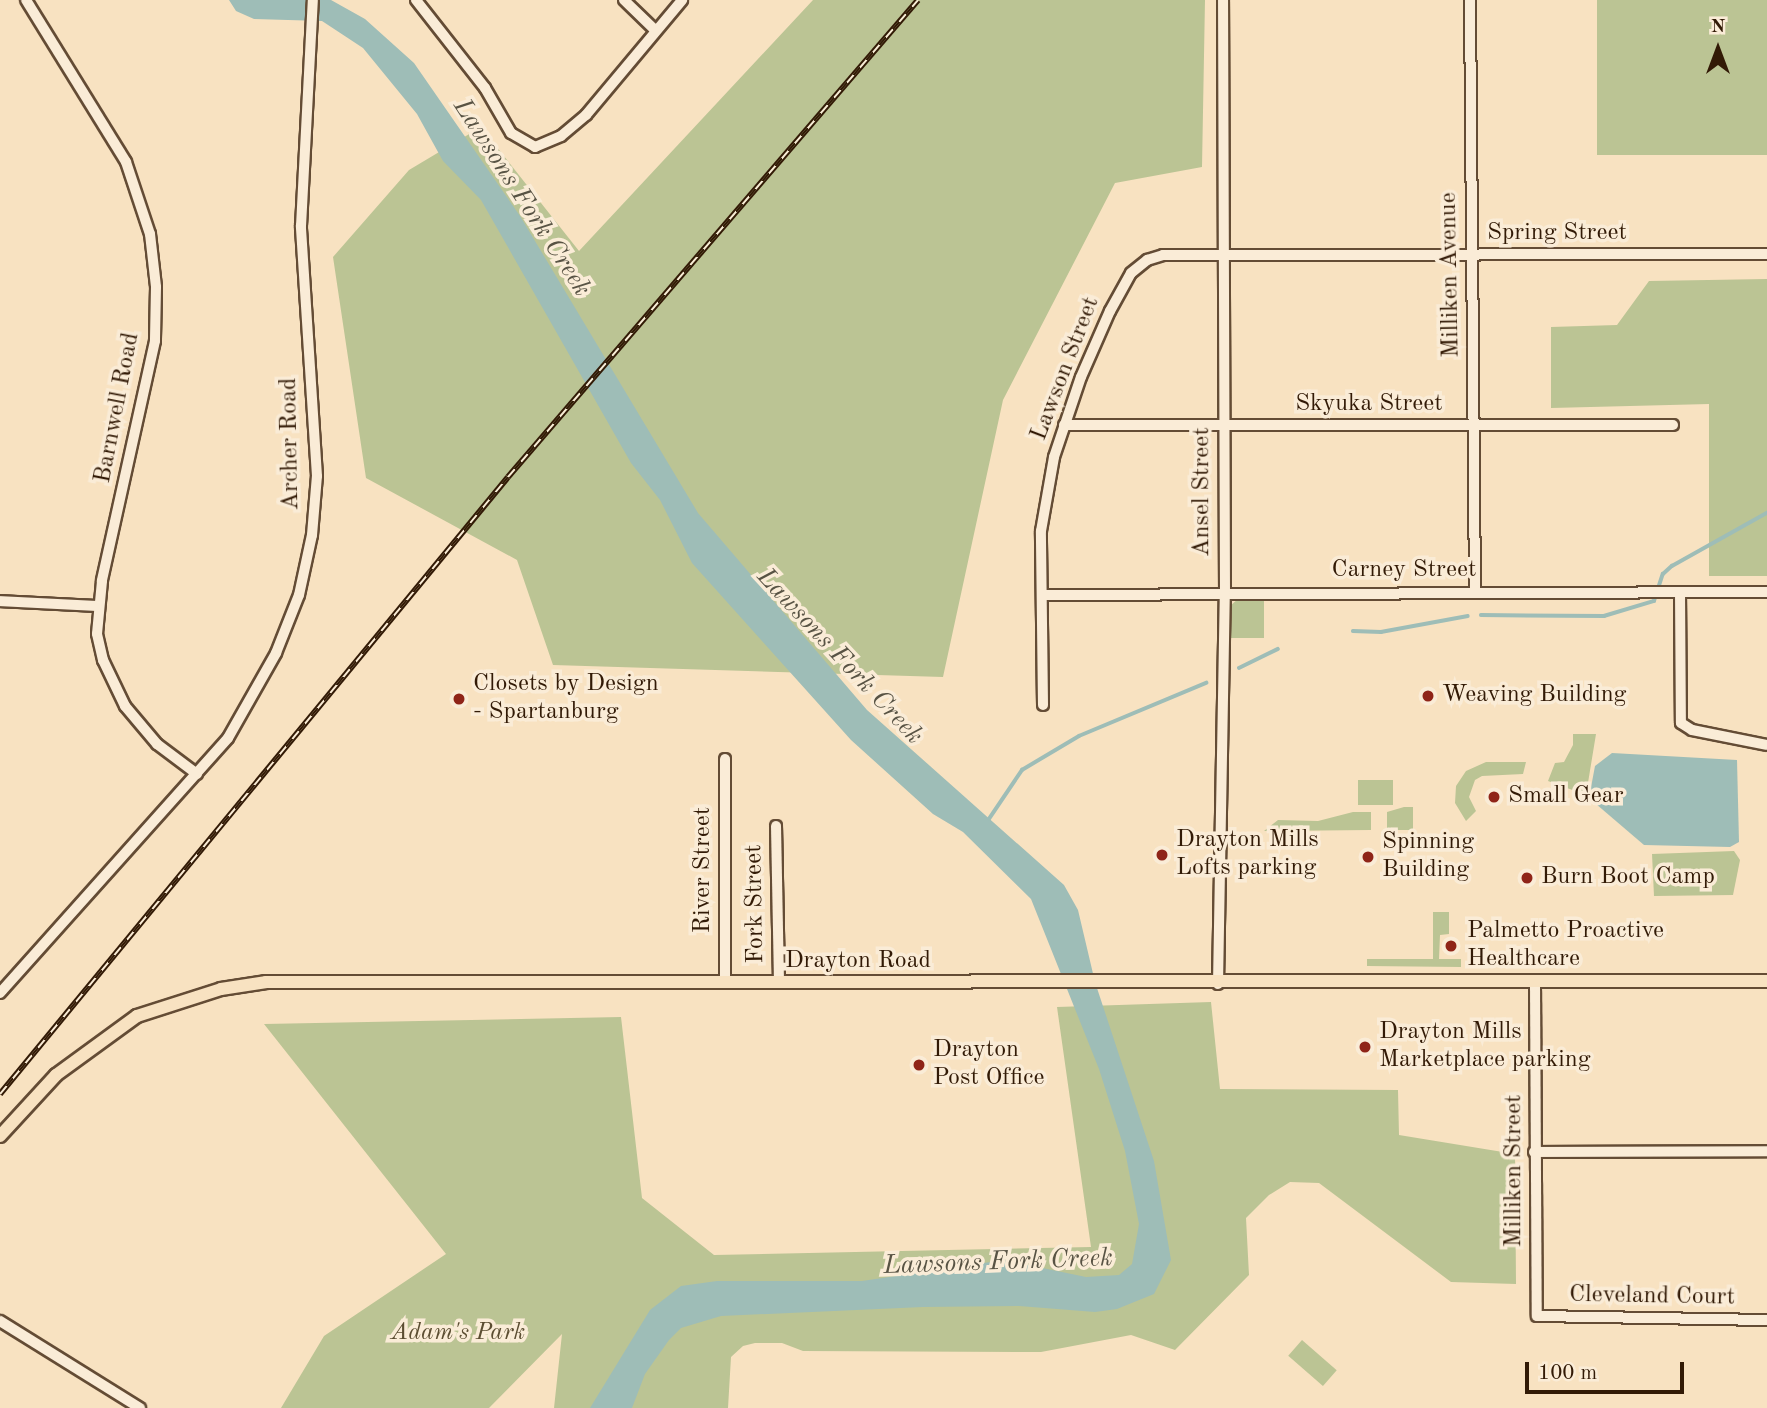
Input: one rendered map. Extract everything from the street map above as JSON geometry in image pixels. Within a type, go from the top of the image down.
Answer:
[{"type":"main road","name":"Drayton Road","points":[[0,1136],[56,1075],[121,1025],[154,1009],[221,989],[335,981],[1017,985],[1767,981]]},
{"type":"street","name":"Barnwell Road","points":[[26,0],[127,162],[144,207],[154,260],[157,314],[151,368],[97,606],[99,648],[125,706],[156,744],[197,774]]},
{"type":"street","name":"Archer Road","points":[[2,985],[229,738],[276,653],[299,595],[312,535],[316,432],[301,226],[313,0]]},
{"type":"street","points":[[416,0],[485,88],[511,133],[530,146],[547,144],[573,127],[682,0]]},
{"type":"street","points":[[624,0],[655,30]]},
{"type":"street","name":"Ansel Street","points":[[1218,984],[1225,593],[1223,0]]},
{"type":"street","name":"Milliken Avenue","points":[[1470,0],[1475,592]]},
{"type":"street","name":"Spring Street","points":[[1222,255],[1767,254]]},
{"type":"street","name":"Lawson Street","points":[[1043,705],[1044,499],[1064,425],[1110,311],[1138,266],[1163,255],[1222,255]]},
{"type":"street","name":"Skyuka Street","points":[[1064,425],[1673,425]]},
{"type":"street","points":[[1674,592],[1681,723],[1692,730],[1767,745]]},
{"type":"street","name":"Carney Street","points":[[1042,595],[1767,592]]},
{"type":"street","points":[[0,601],[97,606]]},
{"type":"street","name":"River Street","points":[[724,759],[725,982]]},
{"type":"street","name":"Fork Street","points":[[776,826],[779,982]]},
{"type":"street","name":"Milliken Street","points":[[1535,984],[1537,1316]]},
{"type":"street","points":[[1534,1152],[1767,1151]]},
{"type":"street","name":"Cleveland Court","points":[[1537,1316],[1767,1320]]},
{"type":"street","points":[[0,1321],[140,1408]]},
{"type":"green space","points":[[813,0],[1205,0],[1202,167],[1115,183],[1003,400],[943,677],[553,665],[517,560],[366,478],[333,257],[409,170],[481,127],[579,251]]},
{"type":"green space","points":[[1597,0],[1767,0],[1767,155],[1597,155]]},
{"type":"green space","points":[[1767,279],[1767,576],[1709,576],[1709,404],[1551,408],[1551,327],[1617,325],[1649,281]]},
{"type":"green space","points":[[1238,599],[1264,599],[1264,638],[1230,638],[1230,606]]},
{"type":"green space","points":[[1573,734],[1596,734],[1586,795],[1548,781],[1555,763],[1564,762],[1573,745]]},
{"type":"green space","points":[[1486,762],[1526,762],[1523,774],[1482,776],[1475,780],[1469,797],[1476,811],[1466,821],[1455,803],[1456,786],[1466,771]]},
{"type":"green space","points":[[1358,780],[1393,780],[1393,805],[1358,805]]},
{"type":"green space","points":[[1413,807],[1413,830],[1387,830],[1387,812]]},
{"type":"green space","points":[[1353,812],[1371,812],[1371,830],[1264,831],[1278,820],[1318,821]]},
{"type":"green space","points":[[1734,851],[1740,860],[1733,895],[1654,896],[1652,854]]},
{"type":"green space","points":[[1433,912],[1449,912],[1449,934],[1440,935],[1439,959],[1461,959],[1461,967],[1367,966],[1367,959],[1433,959]]},
{"type":"green space","name":"Adam's Park","points":[[1211,1002],[1220,1089],[1398,1090],[1399,1135],[1515,1154],[1516,1284],[1451,1282],[1319,1183],[1290,1182],[1269,1195],[1246,1218],[1249,1275],[1175,1350],[1131,1335],[1041,1352],[803,1351],[782,1343],[755,1343],[743,1346],[731,1357],[728,1408],[554,1408],[562,1334],[489,1408],[281,1408],[324,1336],[446,1254],[264,1024],[621,1017],[642,1198],[714,1255],[1091,1247],[1057,1007]]},
{"type":"green space","points":[[1302,1340],[1337,1370],[1323,1386],[1288,1356]]},
{"type":"water","name":"Lawsons Fork Creek","points":[[229,0],[331,0],[365,19],[414,63],[520,216],[698,513],[867,710],[1064,885],[1078,910],[1095,982],[1154,1161],[1171,1260],[1154,1294],[1117,1309],[1095,1312],[1019,1306],[923,1307],[721,1316],[681,1328],[669,1340],[645,1374],[632,1408],[590,1408],[650,1310],[681,1286],[717,1281],[862,1281],[1004,1260],[1086,1277],[1119,1275],[1132,1264],[1139,1224],[1125,1151],[1099,1069],[1031,899],[963,832],[933,814],[851,740],[692,563],[660,500],[631,463],[481,200],[443,161],[417,114],[363,48],[322,21],[254,19],[236,11]]},
{"type":"water","points":[[1612,753],[1737,760],[1739,842],[1730,847],[1644,845],[1589,798],[1595,766]]},
{"type":"waterway","points":[[1481,615],[1604,616],[1654,601],[1663,574],[1672,566],[1767,513]]},
{"type":"waterway","points":[[1353,631],[1381,632],[1468,616]]},
{"type":"waterway","points":[[1239,668],[1278,649]]},
{"type":"waterway","points":[[989,819],[1022,770],[1079,736],[1206,683]]},
{"type":"railway","points":[[0,1094],[508,477],[918,0]]},
{"type":"place","name":"Weaving Building","points":[[1428,696]]},
{"type":"place","name":"Closets by Design - Spartanburg","points":[[459,699]]},
{"type":"place","name":"Small Gear","points":[[1494,797]]},
{"type":"place","name":"Drayton Mills Lofts parking","points":[[1162,855]]},
{"type":"place","name":"Spinning Building","points":[[1368,857]]},
{"type":"place","name":"Burn Boot Camp","points":[[1527,878]]},
{"type":"place","name":"Palmetto Proactive Healthcare","points":[[1451,946]]},
{"type":"place","name":"Drayton Mills Marketplace parking","points":[[1365,1047]]},
{"type":"place","name":"Drayton Post Office","points":[[919,1065]]}]
